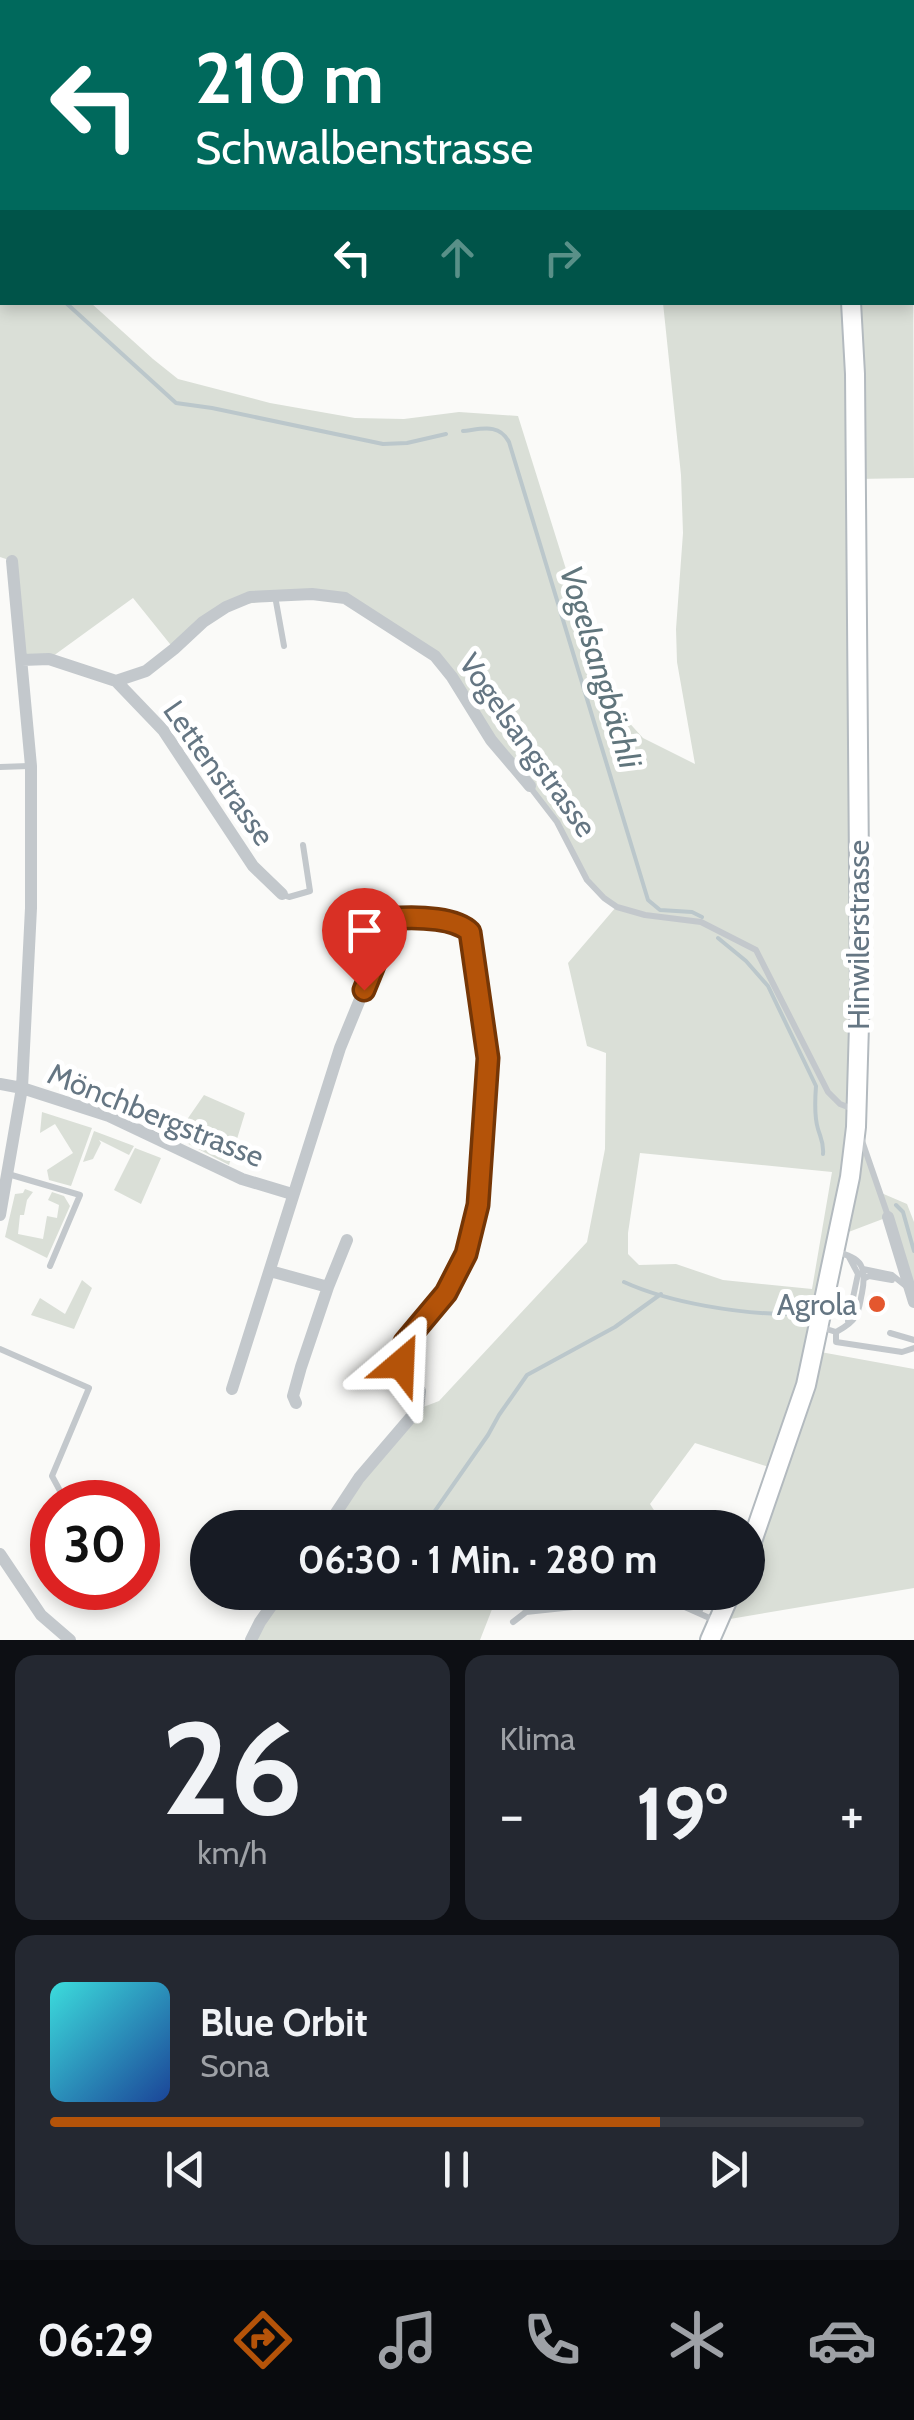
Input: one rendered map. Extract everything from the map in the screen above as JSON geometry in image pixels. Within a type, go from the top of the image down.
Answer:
[{"type":"main road","name":"Hinwilerstrasse","points":[[763,1510],[828,1330],[856,1118],[860,971],[852,305]]},
{"type":"main road","points":[[710,1640],[723,1610]]},
{"type":"street","points":[[0,1215],[22,1088],[31,908],[32,766],[12,561]]},
{"type":"street","name":"Vogelsangstrasse","points":[[116,681],[146,671],[203,622],[250,597],[312,594],[345,598],[435,656],[490,740],[530,786]]},
{"type":"street","points":[[22,660],[48,659],[116,681]]},
{"type":"street","name":"Lettenstrasse","points":[[116,681],[164,730],[253,866],[282,894]]},
{"type":"street","points":[[232,1389],[340,1048],[388,931],[400,918],[417,917],[464,926],[472,939],[488,1058],[478,1205],[466,1254],[446,1293],[400,1353],[401,1364],[420,1391],[418,1410],[338,1510]]},
{"type":"street","name":"Mönchbergstrasse","points":[[0,1084],[108,1116],[242,1179],[292,1194]]},
{"type":"street","points":[[888,1217],[908,1292]]},
{"type":"street","points":[[296,1403],[293,1396],[300,1366],[348,1240]]},
{"type":"street","points":[[270,1271],[328,1287]]},
{"type":"street","points":[[0,1554],[41,1615],[70,1640]]},
{"type":"street","points":[[251,1640],[268,1610]]},
{"type":"lane","points":[[274,594],[284,646]]},
{"type":"lane","points":[[0,767],[32,766]]},
{"type":"lane","name":"Vogelsangstrasse","points":[[530,786],[557,822],[587,880],[604,898],[617,907],[645,915],[702,922],[756,950],[828,1092],[856,1118]]},
{"type":"lane","points":[[282,894],[289,897],[310,890],[303,845]]},
{"type":"lane","points":[[856,1118],[888,1217]]},
{"type":"lane","points":[[8,1174],[80,1196],[50,1266]]},
{"type":"lane","points":[[841,1253],[854,1257],[863,1268],[864,1278],[858,1312],[845,1326]]},
{"type":"lane","points":[[841,1253],[858,1274],[845,1326]]},
{"type":"lane","points":[[863,1268],[892,1275],[908,1292]]},
{"type":"lane","points":[[864,1278],[874,1276],[908,1292]]},
{"type":"lane","points":[[858,1327],[828,1330],[836,1342],[902,1352],[914,1348]]},
{"type":"lane","points":[[890,1333],[914,1340]]},
{"type":"lane","points":[[0,1348],[89,1388],[52,1476],[54,1480]]},
{"type":"lane","points":[[513,1622],[526,1612],[545,1610]]},
{"type":"lane","points":[[691,1610],[718,1621]]},
{"type":"shaded area","points":[[0,305],[93,305],[178,379],[270,403],[355,418],[404,419],[459,412],[518,416],[606,697],[643,738],[695,764],[677,662],[683,533],[681,475],[663,305],[913,305],[914,478],[857,479],[856,1127],[879,1192],[907,1204],[914,1222],[914,1302],[888,1217],[838,1236],[815,1351],[914,1369],[914,1588],[718,1621],[723,1610],[765,1610],[764,1510],[778,1470],[695,1443],[650,1504],[654,1510],[339,1510],[418,1409],[439,1401],[587,1242],[605,1149],[606,1053],[587,1046],[568,963],[616,907],[587,880],[557,822],[435,656],[345,598],[312,594],[226,607],[174,649],[133,598],[49,659],[22,660],[12,561],[0,557]],"holes":[[[640,1153],[832,1172],[812,1289],[723,1280],[676,1264],[639,1265],[628,1254]]]},
{"type":"shaded area","points":[[204,1095],[245,1113],[229,1165],[175,1137]]},
{"type":"shaded area","points":[[42,1112],[92,1128],[71,1186],[49,1180],[47,1170],[73,1153],[55,1124],[40,1133]]},
{"type":"shaded area","points":[[94,1131],[134,1146],[129,1155],[99,1140],[93,1159],[83,1162]]},
{"type":"shaded area","points":[[135,1148],[161,1158],[141,1204],[114,1190]]},
{"type":"shaded area","points":[[25,1189],[33,1192],[24,1215],[20,1215],[18,1234],[43,1239],[47,1216],[57,1218],[59,1205],[48,1200],[52,1192],[64,1196],[70,1206],[47,1258],[5,1237],[15,1194]]},
{"type":"shaded area","points":[[82,1280],[92,1288],[74,1329],[31,1315],[40,1298],[65,1314]]},
{"type":"shaded area","points":[[270,1610],[492,1610],[480,1640],[251,1640]]},
{"type":"waterway","name":"Vogelsangbächli","points":[[68,305],[176,403],[383,444],[446,434]]},
{"type":"waterway","name":"Vogelsangbächli","points":[[463,431],[495,430],[509,442],[648,900],[660,910],[692,912],[702,917]]},
{"type":"waterway","name":"Vogelsangbächli","points":[[718,938],[768,986],[816,1086],[816,1119],[823,1154]]},
{"type":"waterway","name":"Vogelsangbächli","points":[[896,1205],[903,1212],[914,1251]]},
{"type":"waterway","points":[[624,1282],[706,1306],[790,1314]]},
{"type":"waterway","points":[[436,1510],[527,1375],[615,1327],[661,1294]]},
{"type":"place","name":"Agrola","points":[[877,1304]]},
{"type":"route","points":[[364,990],[388,931],[400,918],[440,921],[464,926],[470,932],[488,1058],[478,1205],[466,1254],[446,1293],[405,1342],[401,1364]]}]
